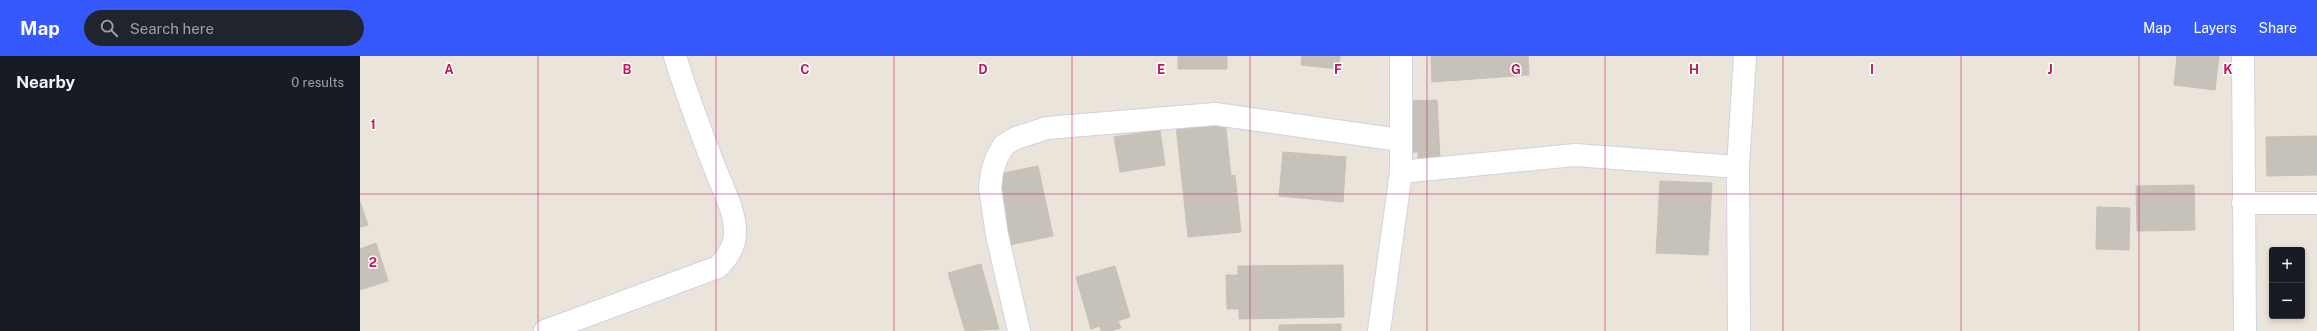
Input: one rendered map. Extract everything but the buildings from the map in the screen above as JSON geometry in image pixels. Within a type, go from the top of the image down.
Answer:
[{"type":"street","points":[[545,331],[718,267],[730,252],[735,233],[731,213],[688,98],[675,56]]},
{"type":"street","points":[[1379,331],[1401,172],[1401,56]]},
{"type":"street","points":[[1739,331],[1738,167],[1745,56]]},
{"type":"street","points":[[2243,56],[2245,331]]},
{"type":"street","points":[[1019,331],[997,235],[990,188],[992,172],[997,157],[1004,145],[1016,138],[1047,128],[1215,114],[1400,140]]},
{"type":"street","points":[[1401,172],[1575,155],[1738,167]]},
{"type":"street","points":[[2243,203],[2317,203]]}]
